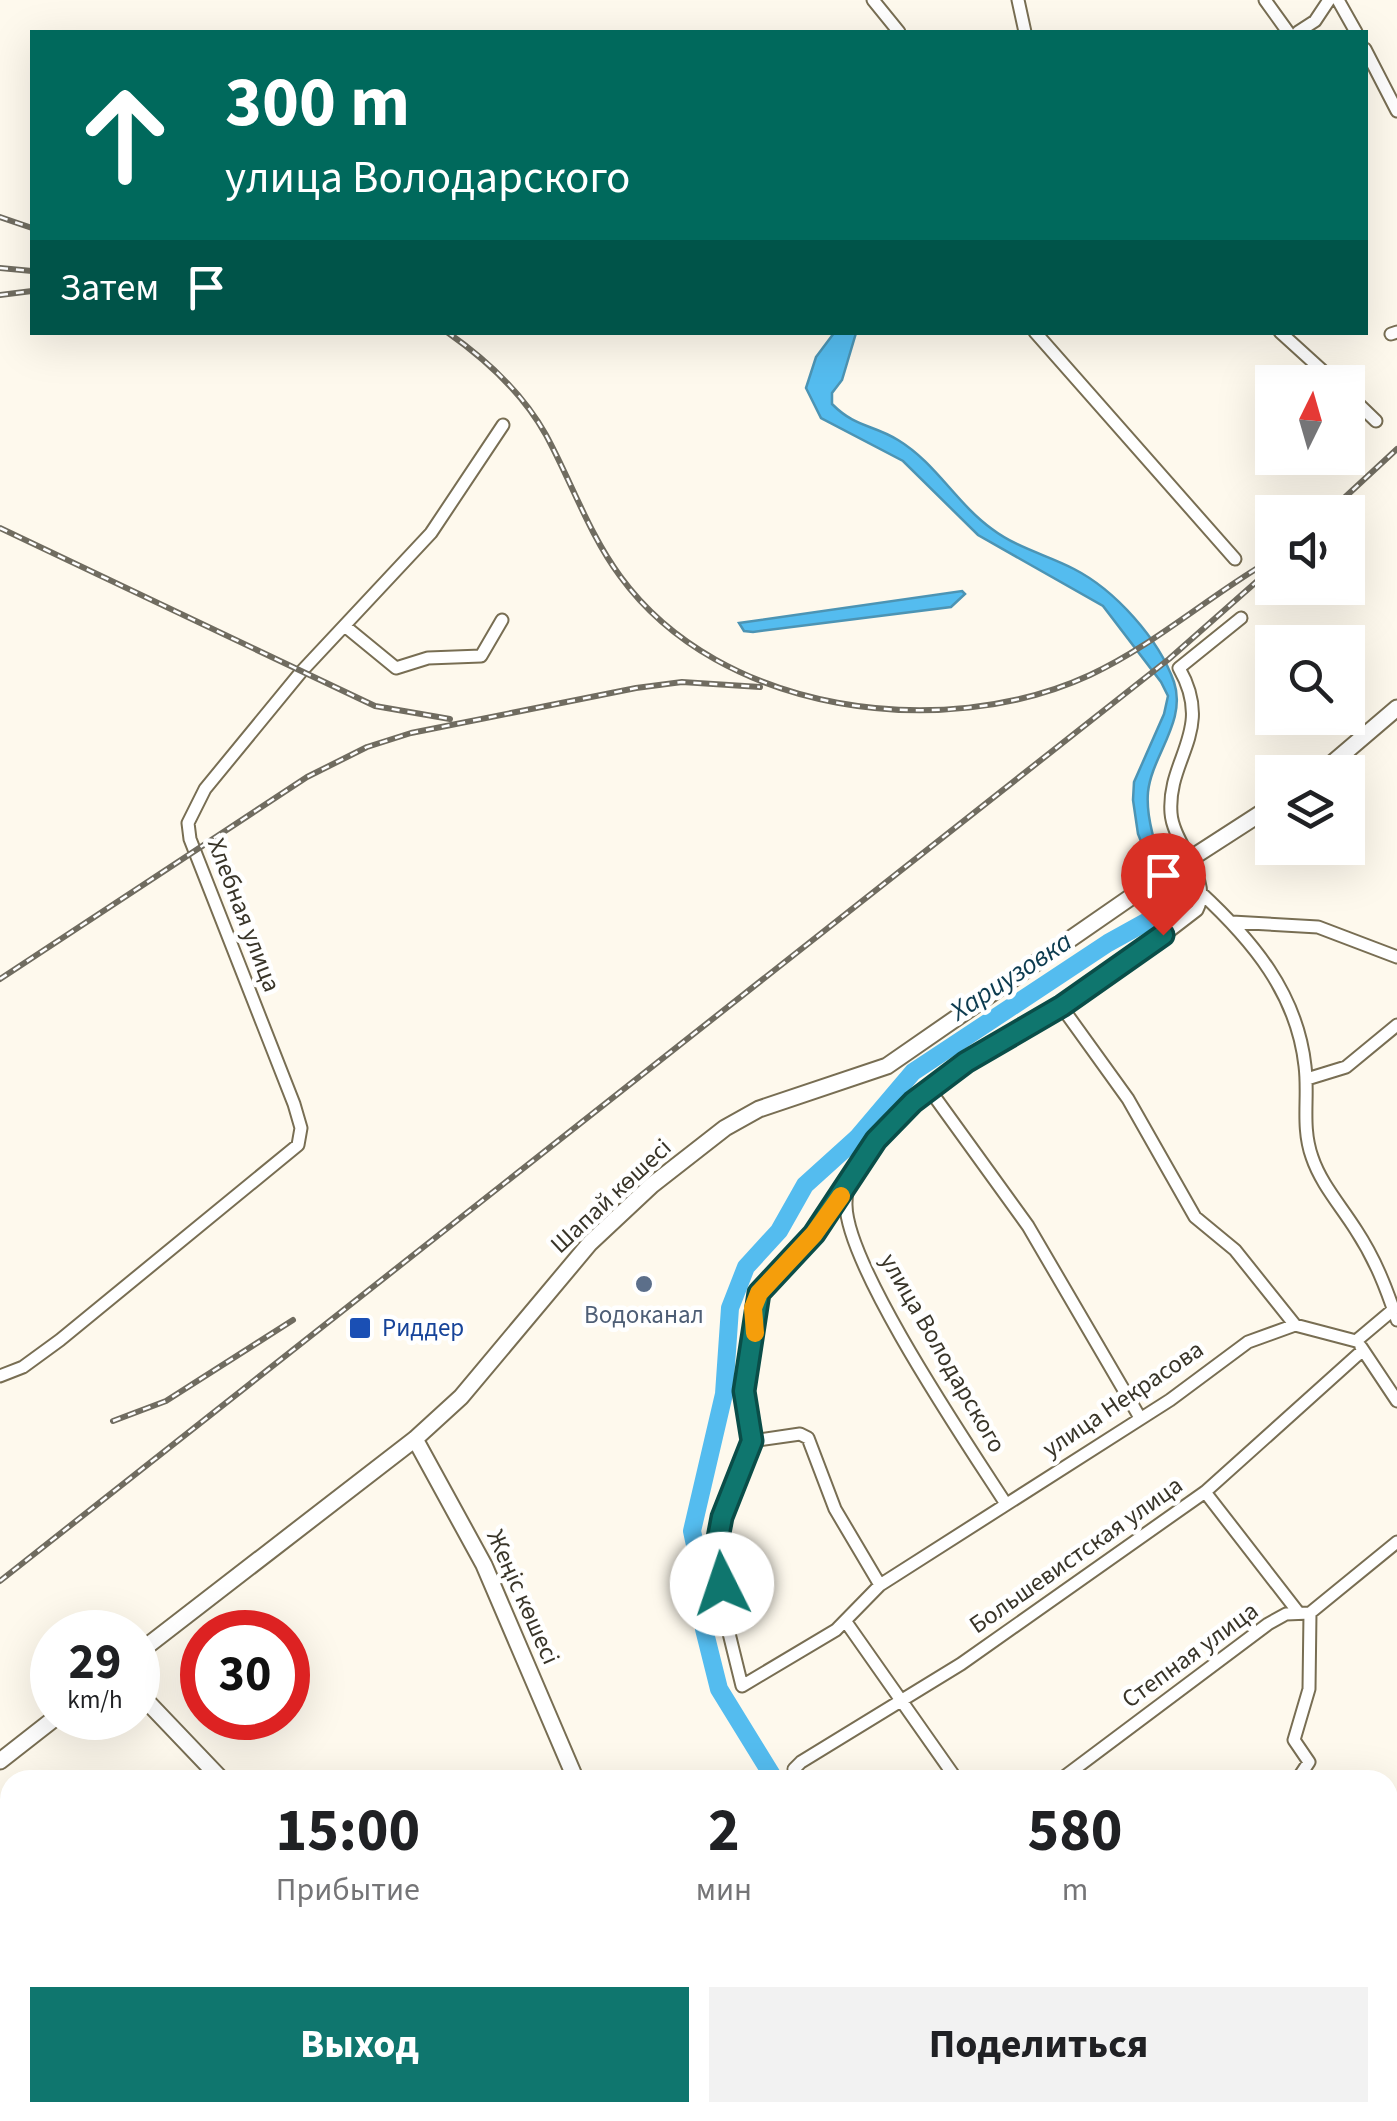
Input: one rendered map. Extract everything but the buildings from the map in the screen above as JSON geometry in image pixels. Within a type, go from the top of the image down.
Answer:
[{"type":"street","points":[[873,0],[898,30]]},
{"type":"street","points":[[1018,0],[1025,30]]},
{"type":"street","points":[[1265,0],[1287,30]]},
{"type":"street","points":[[1301,30],[1316,21],[1328,0]]},
{"type":"street","points":[[1338,0],[1355,30]]},
{"type":"street","points":[[1368,55],[1397,111]]},
{"type":"street","points":[[1038,335],[1235,559]]},
{"type":"street","points":[[1283,335],[1317,365]]},
{"type":"street","points":[[1365,410],[1376,421]]},
{"type":"street","name":"Хлебная улица","points":[[0,1376],[23,1367],[60,1340],[298,1145],[300,1128],[294,1104],[190,839],[188,823],[205,790],[301,672],[431,533],[503,425]]},
{"type":"street","points":[[880,1584],[835,1508],[808,1438],[800,1434],[752,1441],[744,1391],[756,1322],[753,1308],[759,1293],[814,1234],[876,1140],[929,1089],[1062,1006],[1197,910],[1200,892],[1170,814],[1193,724],[1192,699],[1179,668],[1241,618]]},
{"type":"street","points":[[346,627],[396,668],[428,658],[481,656],[502,620]]},
{"type":"street","points":[[1343,755],[1395,714]]},
{"type":"street","name":"Шапай көшесі","points":[[160,1637],[415,1439],[461,1397],[590,1242],[652,1184],[725,1128],[758,1110],[887,1066],[1131,896],[1255,817]]},
{"type":"street","points":[[1200,892],[1232,922],[1274,976],[1302,1040],[1306,1078],[1304,1127],[1313,1159],[1393,1287],[1395,1314],[1360,1346]]},
{"type":"street","points":[[1232,922],[1318,927],[1397,957]]},
{"type":"street","points":[[1062,1006],[1128,1099],[1195,1217],[1235,1250],[1295,1325],[1360,1346],[1397,1401]]},
{"type":"street","points":[[1306,1078],[1346,1067],[1397,1025]]},
{"type":"street","points":[[929,1089],[1028,1226],[1138,1416]]},
{"type":"street","name":"улица Володарского","points":[[848,1187],[848,1226],[888,1313],[1006,1504]]},
{"type":"street","name":"улица Некрасова","points":[[752,1441],[722,1517],[718,1538],[725,1618],[742,1686],[846,1622],[880,1584],[1138,1416],[1170,1400],[1248,1342],[1295,1325]]},
{"type":"street","name":"Большевистская улица","points":[[795,1770],[961,1664],[1205,1492],[1360,1346]]},
{"type":"street","name":"Жеңіс көшесі","points":[[415,1439],[484,1565],[572,1770]]},
{"type":"street","points":[[1205,1492],[1304,1613],[1309,1689],[1294,1740],[1309,1762],[1304,1770]]},
{"type":"street","name":"Степная улица","points":[[1073,1770],[1268,1624],[1304,1613],[1397,1542]]},
{"type":"street","points":[[846,1622],[950,1770]]},
{"type":"street","points":[[160,1715],[212,1770]]},
{"type":"street","points":[[0,1761],[30,1738]]},
{"type":"water","points":[[832,335],[855,335],[842,380],[832,393],[832,404],[857,422],[911,449],[979,519],[1002,536],[1074,569],[1105,589],[1134,617],[1158,649],[1177,696],[1173,724],[1151,778],[1148,805],[1173,896],[1165,900],[1138,834],[1133,800],[1134,782],[1164,714],[1168,696],[1161,682],[1103,606],[978,535],[903,461],[821,418],[806,388],[816,357]]},
{"type":"water","points":[[962,591],[965,594],[951,607],[753,632],[744,631],[739,623]]},
{"type":"waterway","name":"Хариузовка","points":[[769,1770],[719,1689],[704,1629],[703,1582],[692,1531],[724,1394],[730,1308],[746,1267],[779,1231],[805,1185],[857,1138],[913,1072],[1108,943],[1155,917],[1170,900],[1161,880]]},
{"type":"railway","points":[[0,217],[30,227]]},
{"type":"railway","points":[[0,268],[30,271]]},
{"type":"railway","points":[[0,295],[30,291]]},
{"type":"railway","points":[[451,335],[490,366],[526,405],[546,435],[609,560],[663,623],[715,659],[774,686],[837,703],[903,710],[969,708],[1032,696],[1112,664],[1255,570]]},
{"type":"railway","points":[[1347,495],[1397,449]]},
{"type":"railway","points":[[0,528],[375,706],[450,719]]},
{"type":"railway","points":[[0,1581],[1169,659],[1255,583]]},
{"type":"railway","points":[[0,979],[307,777],[367,747],[411,733],[636,688],[682,682],[760,687]]},
{"type":"railway","points":[[113,1421],[166,1401],[293,1320]]},
{"type":"slow traffic","points":[[755,1333],[753,1308],[759,1293],[814,1234],[841,1196]]},
{"type":"place","name":"Водоканал","points":[[644,1284]]},
{"type":"place","name":"Риддер","points":[[360,1328]]},
{"type":"route","points":[[722,1584],[718,1538],[722,1517],[752,1441],[744,1391],[756,1322],[753,1308],[759,1293],[814,1234],[876,1140],[913,1102],[966,1062],[1062,1006],[1163,935]]}]
